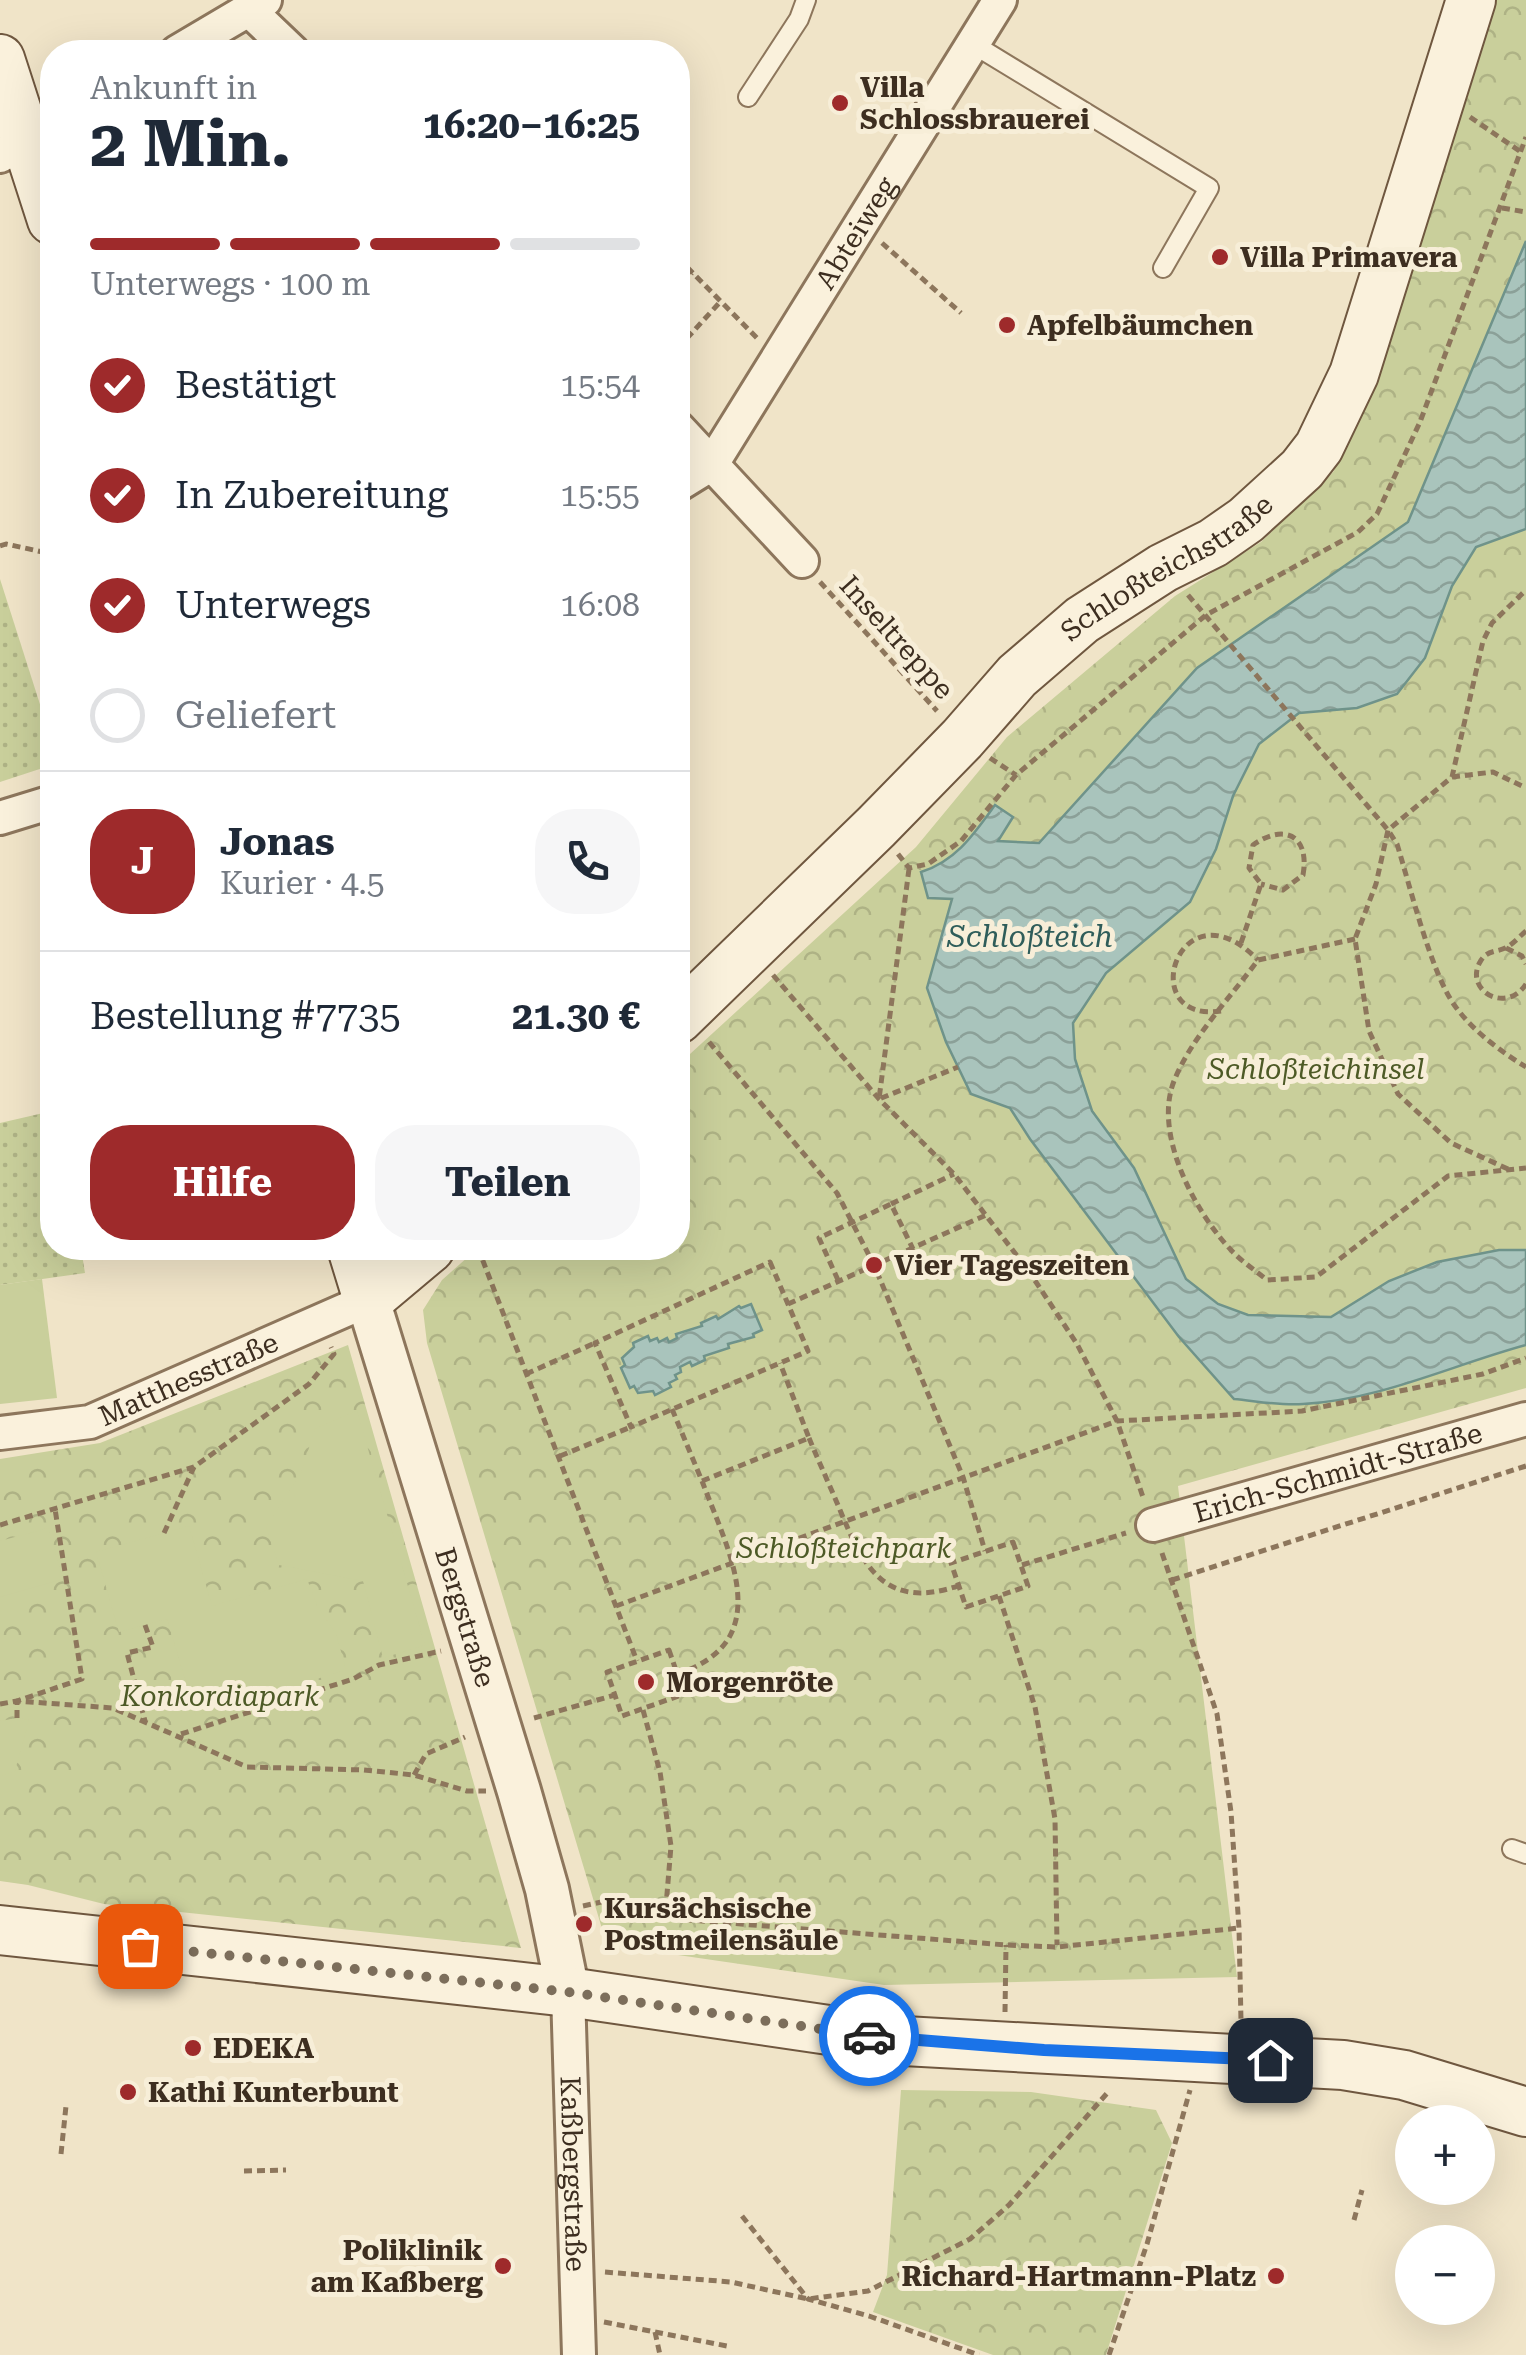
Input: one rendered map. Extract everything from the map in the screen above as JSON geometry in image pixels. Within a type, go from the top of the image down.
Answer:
[{"type":"main road","name":"Schloßteichstraße","points":[[693,1030],[752,950],[962,739],[1016,676],[1082,620],[1246,520],[1302,469],[1319,446],[1354,374],[1470,0]]},
{"type":"main road","points":[[0,59],[40,182]]},
{"type":"main road","name":"Bergstraße","points":[[356,1260],[368,1300]]},
{"type":"main road","points":[[368,1300],[416,1260]]},
{"type":"main road","points":[[0,1930],[568,1992],[904,2041],[1370,2068],[1526,2112]]},
{"type":"street","name":"Abteiweg","points":[[712,464],[1000,0]]},
{"type":"street","points":[[197,40],[257,5],[284,40]]},
{"type":"street","points":[[690,441],[802,561]]},
{"type":"street","points":[[690,477],[712,464]]},
{"type":"street","points":[[0,818],[40,806]]},
{"type":"street","name":"Matthesstraße","points":[[0,1434],[90,1422],[368,1300]]},
{"type":"street","name":"Bergstraße","points":[[368,1300],[500,1728],[553,1914],[568,1992]]},
{"type":"street","name":"Erich-Schmidt-Straße","points":[[1152,1525],[1526,1419]]},
{"type":"street","name":"Kaßbergstraße","points":[[568,1992],[579,2355]]},
{"type":"lane","points":[[748,97],[799,19],[806,0]]},
{"type":"lane","points":[[973,44],[1209,188],[1163,268]]},
{"type":"path","points":[[1440,95],[1521,152]]},
{"type":"path","points":[[910,868],[928,864],[961,841],[1016,775],[1206,615],[1358,532],[1377,514],[1420,422],[1526,137]]},
{"type":"path","points":[[1502,208],[1526,212]]},
{"type":"path","points":[[861,225],[961,313]]},
{"type":"path","points":[[692,273],[778,358]]},
{"type":"path","points":[[690,335],[720,301]]},
{"type":"path","points":[[0,546],[40,551]]},
{"type":"path","name":"Inseltreppe","points":[[802,561],[962,739]]},
{"type":"path","points":[[1452,777],[1483,640],[1492,623],[1526,590]]},
{"type":"path","points":[[1214,626],[1388,830],[1453,1004],[1479,1033],[1526,1067]]},
{"type":"path","points":[[1510,1170],[1451,1143],[1398,1094],[1369,1031],[1355,939],[1376,884],[1388,830],[1452,777],[1493,772],[1526,788]]},
{"type":"path","points":[[876,827],[910,868],[879,1099]]},
{"type":"path","points":[[1270,833],[1288,834],[1302,845],[1306,858],[1303,875],[1283,890],[1260,884],[1249,868],[1253,845],[1270,833]]},
{"type":"path","points":[[1241,942],[1260,884]]},
{"type":"path","points":[[1526,930],[1506,948],[1489,951],[1478,964],[1476,977],[1482,990],[1492,998],[1507,999],[1520,993],[1526,984]]},
{"type":"path","points":[[1221,1011],[1208,1013],[1179,997],[1172,988],[1172,972],[1184,949],[1198,938],[1223,936],[1241,942],[1258,960]]},
{"type":"path","points":[[1355,939],[1258,960],[1188,1053],[1172,1084],[1168,1115],[1178,1166],[1205,1216],[1232,1251],[1267,1280],[1316,1277],[1448,1176],[1526,1168]]},
{"type":"path","points":[[1506,948],[1522,956],[1526,964]]},
{"type":"path","points":[[752,950],[879,1099],[954,1174],[1028,1270],[1077,1344],[1117,1421],[1217,1714],[1231,1812],[1239,1928],[1220,2058],[1147,2244],[1109,2355]]},
{"type":"path","points":[[693,1030],[837,1193],[874,1265],[963,1477],[985,1551]]},
{"type":"path","points":[[879,1099],[958,1067]]},
{"type":"path","points":[[838,1280],[819,1238],[954,1174]]},
{"type":"path","points":[[891,1204],[913,1249]]},
{"type":"path","points":[[788,1304],[986,1216]]},
{"type":"path","points":[[483,1260],[637,1661]]},
{"type":"path","points":[[526,1374],[770,1262],[808,1352],[558,1456]]},
{"type":"path","points":[[0,1525],[194,1467],[309,1384],[334,1354],[321,1321]]},
{"type":"path","points":[[595,1343],[631,1427]]},
{"type":"path","points":[[616,1606],[1117,1421],[1302,1410],[1483,1374],[1526,1358]]},
{"type":"path","points":[[780,1363],[860,1557],[890,1585],[915,1592],[938,1592],[958,1586]]},
{"type":"path","points":[[672,1409],[732,1563],[740,1598],[736,1622],[725,1644],[713,1657],[678,1674]]},
{"type":"path","points":[[702,1481],[809,1438]]},
{"type":"path","points":[[1172,1580],[1526,1466]]},
{"type":"path","points":[[164,1533],[194,1467]]},
{"type":"path","points":[[0,1704],[82,1679],[55,1509]]},
{"type":"path","points":[[1021,1565],[1152,1525]]},
{"type":"path","points":[[1013,1542],[1028,1586],[966,1607],[950,1563],[985,1551],[1013,1542]]},
{"type":"path","points":[[999,1596],[1035,1707],[1055,1819],[1058,1947]]},
{"type":"path","points":[[145,1625],[153,1646],[127,1654],[145,1721]]},
{"type":"path","points":[[178,1734],[353,1679],[379,1666],[474,1642]]},
{"type":"path","points":[[669,1650],[684,1694],[622,1716],[607,1672],[637,1661],[669,1650]]},
{"type":"path","points":[[414,1775],[426,1754],[462,1738],[615,1695]]},
{"type":"path","points":[[17,1701],[17,1718]]},
{"type":"path","points":[[17,1701],[113,1708],[247,1767],[364,1770],[414,1775],[467,1791],[518,1791]]},
{"type":"path","points":[[643,1710],[660,1772],[671,1846],[665,1918]]},
{"type":"path","points":[[553,1914],[606,1900],[665,1918],[1058,1947],[1239,1928]]},
{"type":"path","points":[[1004,2047],[1006,1945]]},
{"type":"path","points":[[808,2299],[868,2290],[970,2239],[1009,2205],[1140,2055]]},
{"type":"path","points":[[61,2154],[66,2106]]},
{"type":"path","points":[[244,2171],[286,2170]]},
{"type":"path","points":[[1354,2220],[1362,2190]]},
{"type":"path","points":[[742,2216],[808,2299]]},
{"type":"path","points":[[575,2270],[732,2282],[869,2316],[978,2355]]},
{"type":"path","points":[[577,2317],[727,2346]]},
{"type":"path","points":[[655,2332],[660,2355]]},
{"type":"green space","name":"Schloßteichpark","points":[[1486,0],[1526,0],[1526,241],[1408,522],[1197,668],[1039,843],[997,841],[995,805],[954,853],[921,872],[953,898],[927,988],[1112,1250],[1234,1399],[1465,1362],[1526,1345],[1526,1388],[1178,1486],[1237,1977],[884,1985],[616,1946],[603,1932],[427,1343],[423,1310],[442,1280],[464,1260],[690,1260],[690,1054],[916,847],[1007,737],[1175,596],[1261,542],[1334,471],[1436,134]]},
{"type":"green space","name":"Schloßteichinsel","points":[[1526,529],[1526,1250],[1499,1250],[1356,1304],[1332,1317],[1248,1315],[1218,1304],[1186,1279],[1134,1168],[1092,1111],[1075,1059],[1073,1022],[1106,973],[1190,902],[1216,850],[1233,796],[1259,744],[1299,713],[1357,708],[1425,658],[1452,586],[1476,547]]},
{"type":"green space","points":[[0,579],[40,704],[40,769],[0,782]]},
{"type":"green space","points":[[40,1114],[40,1260],[83,1260],[85,1273],[0,1285],[0,1123]]},
{"type":"green space","points":[[42,1279],[57,1398],[0,1404],[0,1285]]},
{"type":"green space","name":"Konkordiapark","points":[[348,1345],[521,1948],[104,1904],[0,1881],[0,1459],[100,1443]]},
{"type":"green space","points":[[357,1411],[425,1645],[383,1658],[363,1581],[279,1565],[266,1527],[301,1473],[315,1429]]},
{"type":"green space","points":[[189,1526],[212,1606],[307,1579],[318,1608],[336,1633],[346,1670],[196,1716],[167,1619],[119,1632],[96,1552]]},
{"type":"green space","points":[[48,1528],[63,1579],[0,1597],[0,1541]]},
{"type":"green space","points":[[29,1720],[15,1771],[0,1776],[0,1721]]},
{"type":"green space","points":[[901,2090],[1031,2092],[1156,2110],[1172,2143],[1106,2355],[993,2355],[873,2312],[887,2275]]},
{"type":"water","name":"Schloßteich","points":[[1526,241],[1526,529],[1476,547],[1452,586],[1425,658],[1397,694],[1357,708],[1299,713],[1259,744],[1233,796],[1216,849],[1190,902],[1106,973],[1073,1023],[1075,1059],[1092,1111],[1134,1168],[1186,1279],[1218,1304],[1248,1315],[1331,1317],[1389,1281],[1437,1262],[1499,1250],[1526,1250],[1526,1345],[1360,1396],[1303,1404],[1234,1399],[1179,1337],[1010,1108],[971,1094],[946,1042],[927,988],[952,899],[928,898],[921,872],[954,854],[995,805],[1013,817],[998,841],[1039,843],[1197,668],[1408,522]]},
{"type":"water","points":[[751,1304],[762,1330],[754,1337],[728,1344],[729,1348],[704,1356],[705,1360],[692,1366],[690,1362],[680,1367],[677,1379],[669,1383],[671,1387],[655,1395],[653,1391],[638,1393],[634,1386],[630,1388],[621,1368],[625,1365],[622,1358],[634,1347],[633,1343],[648,1336],[650,1341],[667,1338],[669,1342],[677,1338],[676,1334]]},
{"type":"way so far","points":[[140,1946],[568,1992],[869,2036]]},
{"type":"place","name":"Villa Schlossbrauerei","points":[[840,103]]},
{"type":"place","name":"Villa Primavera","points":[[1220,257]]},
{"type":"place","name":"Apfelbäumchen","points":[[1007,325]]},
{"type":"place","name":"Vier Tageszeiten","points":[[874,1265]]},
{"type":"place","name":"Morgenröte","points":[[646,1682]]},
{"type":"place","name":"Kursächsische Postmeilensäule","points":[[584,1924]]},
{"type":"place","name":"EDEKA","points":[[193,2048]]},
{"type":"place","name":"Kathi Kunterbunt","points":[[128,2092]]},
{"type":"place","name":"Poliklinik am Kaßberg","points":[[503,2266]]},
{"type":"place","name":"Richard-Hartmann-Platz","points":[[1276,2276]]},
{"type":"route","points":[[869,2036],[1044,2050],[1270,2060]]}]
